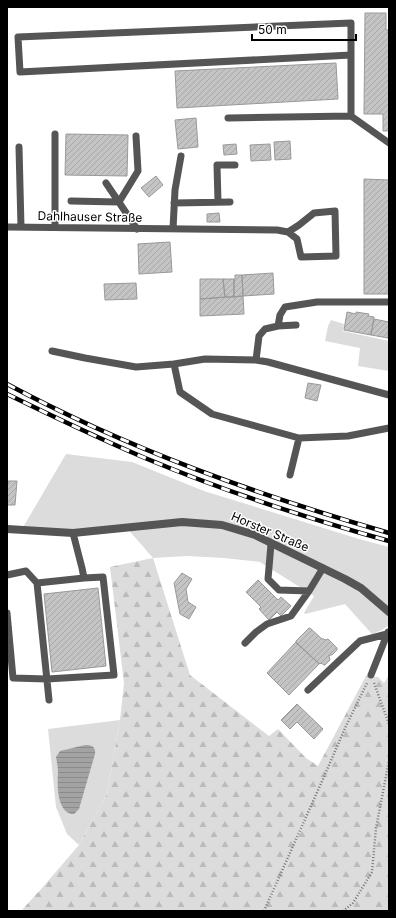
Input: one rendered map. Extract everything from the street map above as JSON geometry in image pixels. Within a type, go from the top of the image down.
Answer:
[{"type":"street","name":"Horster Straße","points":[[7,529],[73,533],[182,522],[222,525],[255,535],[345,579],[360,588],[389,612]]},
{"type":"lane","points":[[351,55],[20,72],[18,37],[351,23],[351,55],[351,116]]},
{"type":"lane","points":[[228,118],[351,116],[389,143]]},
{"type":"lane","points":[[55,134],[55,227]]},
{"type":"lane","points":[[119,202],[138,171],[136,136]]},
{"type":"lane","points":[[19,147],[21,227]]},
{"type":"lane","points":[[173,229],[175,190],[181,156]]},
{"type":"lane","points":[[218,202],[217,165],[234,165]]},
{"type":"lane","points":[[106,183],[137,229]]},
{"type":"lane","points":[[71,201],[119,202]]},
{"type":"lane","points":[[174,203],[230,202]]},
{"type":"lane","points":[[335,211],[336,256],[301,257],[297,239],[288,232],[314,213],[335,211]]},
{"type":"lane","name":"Dahlhauser Straße","points":[[7,227],[277,230],[288,232]]},
{"type":"lane","points":[[278,326],[280,315],[284,307],[317,302],[389,302]]},
{"type":"lane","points":[[256,360],[259,336],[265,329],[278,326],[296,325]]},
{"type":"lane","points":[[52,351],[136,367],[174,364],[205,359],[256,360],[389,395]]},
{"type":"lane","points":[[174,364],[180,392],[212,414],[299,438],[348,436],[389,428]]},
{"type":"lane","points":[[290,475],[299,438]]},
{"type":"lane","points":[[73,533],[84,578]]},
{"type":"lane","points":[[272,544],[268,579],[279,590],[309,592]]},
{"type":"lane","points":[[245,643],[267,624],[291,616],[309,592],[323,568]]},
{"type":"lane","points":[[7,575],[26,571],[37,582],[49,700]]},
{"type":"lane","points":[[7,613],[12,678],[47,679],[114,675],[103,577],[37,582]]},
{"type":"lane","points":[[371,675],[388,633]]},
{"type":"lane","points":[[308,690],[360,641],[388,633]]},
{"type":"path","points":[[371,675],[389,724]]},
{"type":"path","points":[[265,910],[324,779],[346,726],[371,675]]},
{"type":"path","points":[[343,911],[353,903],[372,872],[376,828],[389,762]]},
{"type":"green space","points":[[331,320],[344,324],[343,331],[389,341],[389,371],[358,366],[360,348],[325,341],[328,326]]},
{"type":"green space","points":[[66,454],[132,462],[204,491],[389,547],[389,625],[372,634],[345,604],[305,614],[304,613],[314,596],[260,562],[187,556],[153,558],[126,527],[101,530],[22,529]]},
{"type":"green space","points":[[153,558],[190,675],[269,736],[278,729],[306,758],[318,766],[366,676],[378,677],[384,683],[389,675],[389,911],[21,911],[79,845],[107,794],[120,720],[124,683],[110,567]]},
{"type":"green space","points":[[120,720],[107,794],[79,845],[67,834],[56,807],[48,729]]},
{"type":"shaded area","points":[[90,745],[93,747],[95,754],[79,809],[74,814],[68,813],[61,804],[59,798],[56,757],[60,751]]},
{"type":"building","points":[[365,13],[386,13],[386,30],[389,30],[389,131],[383,131],[383,114],[364,114]]},
{"type":"building","points":[[336,63],[338,99],[177,108],[175,71]]},
{"type":"building","points":[[196,118],[198,147],[178,149],[175,120]]},
{"type":"building","points":[[66,134],[128,135],[127,176],[65,175]]},
{"type":"building","points":[[290,141],[291,159],[275,160],[274,142]]},
{"type":"building","points":[[236,144],[237,154],[224,155],[223,145]]},
{"type":"building","points":[[270,144],[271,160],[251,161],[250,145]]},
{"type":"building","points":[[156,176],[163,185],[149,197],[141,188]]},
{"type":"building","points":[[364,179],[389,180],[389,294],[364,294]]},
{"type":"building","points":[[219,213],[220,222],[207,222],[207,214]]},
{"type":"building","points":[[170,242],[172,272],[139,274],[138,244]]},
{"type":"building","points":[[273,273],[274,294],[243,296],[242,275]]},
{"type":"building","points":[[235,275],[242,275],[243,296],[234,297]]},
{"type":"building","points":[[200,279],[223,279],[225,297],[200,299]]},
{"type":"building","points":[[223,279],[234,279],[234,297],[225,297]]},
{"type":"building","points":[[136,283],[137,299],[105,300],[104,284]]},
{"type":"building","points":[[243,296],[244,314],[200,316],[200,299]]},
{"type":"building","points":[[347,312],[369,314],[368,316],[374,317],[371,335],[344,330]]},
{"type":"building","points":[[374,319],[389,322],[388,338],[371,335]]},
{"type":"building","points":[[308,383],[321,385],[317,401],[305,398]]},
{"type":"building","points":[[7,481],[17,481],[15,505],[7,505]]},
{"type":"building","points":[[182,573],[192,579],[186,589],[188,602],[196,607],[189,619],[180,614],[174,583]]},
{"type":"building","points":[[258,580],[278,600],[281,597],[291,606],[281,616],[277,612],[269,620],[259,609],[261,607],[246,592]]},
{"type":"building","points":[[98,588],[106,666],[52,672],[44,594]]},
{"type":"building","points":[[309,628],[322,639],[328,639],[337,648],[332,655],[329,656],[330,660],[325,665],[320,664],[296,643],[296,641]]},
{"type":"building","points":[[296,642],[319,664],[289,695],[267,673]]},
{"type":"building","points":[[297,704],[323,729],[314,739],[297,722],[290,729],[281,720]]},
{"type":"railway","points":[[7,384],[53,408],[99,429],[194,469],[291,503],[389,533]]},
{"type":"railway","points":[[7,394],[75,427],[205,482],[327,523],[389,541]]}]
